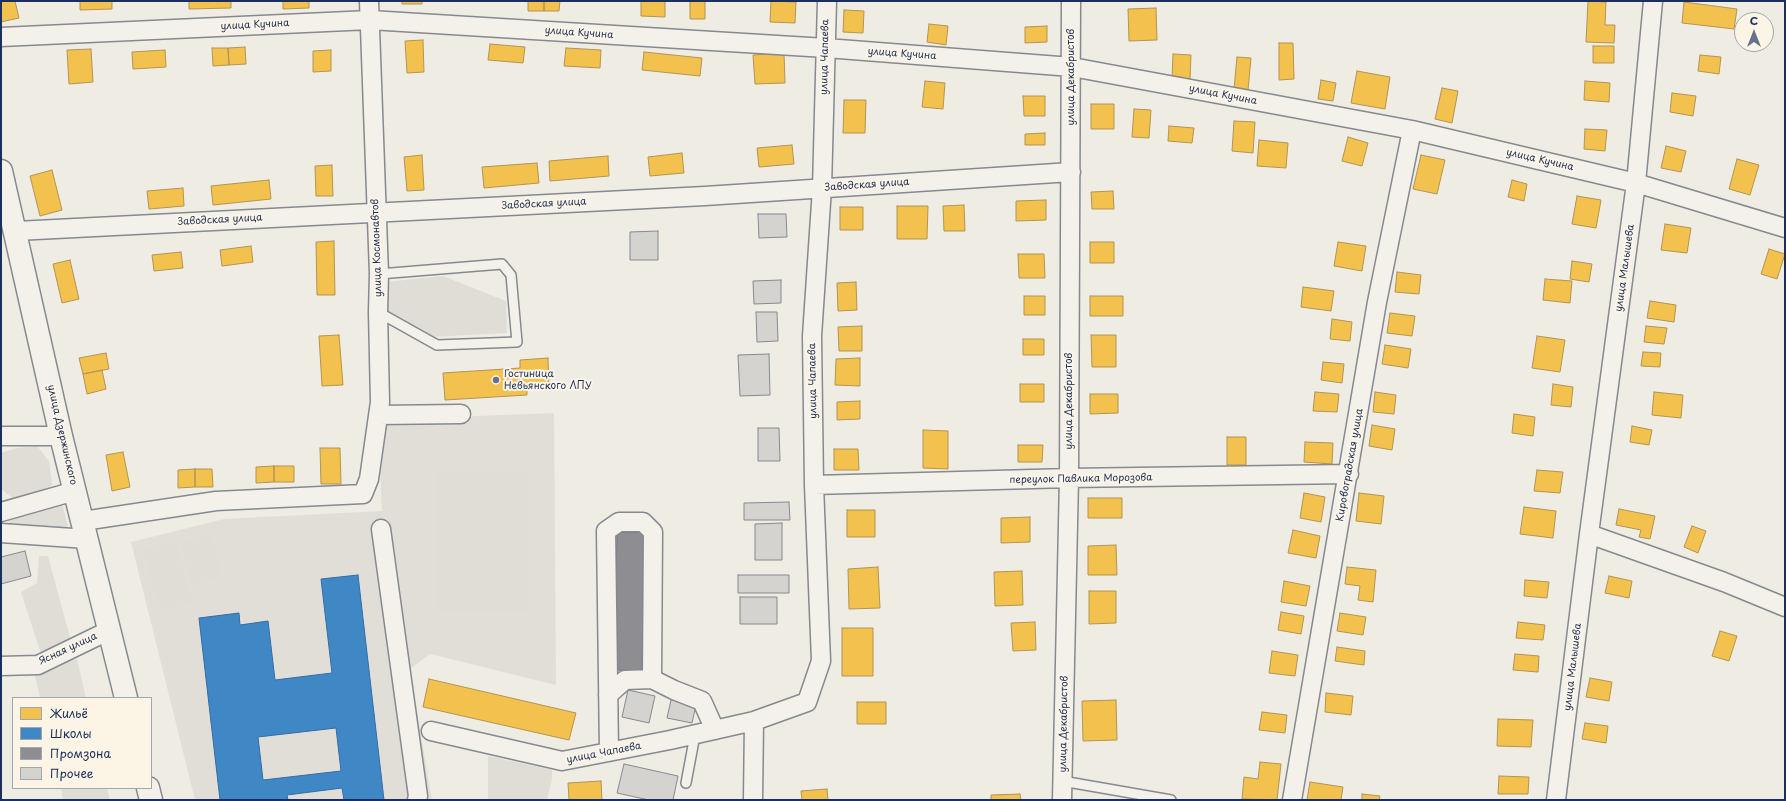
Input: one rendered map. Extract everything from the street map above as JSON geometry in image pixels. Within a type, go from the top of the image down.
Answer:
[{"type":"main road","name":"улица Дзержинского","points":[[1,171],[16,231],[61,436],[126,697]]},
{"type":"main road","points":[[148,789],[151,800]]},
{"type":"street","name":"улица Космонавтов","points":[[85,530],[216,501],[363,494],[368,479],[380,402],[378,312],[379,274],[369,1]]},
{"type":"street","name":"улица Чапаева","points":[[431,731],[562,761],[695,735],[754,721],[807,702],[821,660],[814,485],[812,336],[822,188],[827,1]]},
{"type":"street","name":"улица Декабристов","points":[[1062,800],[1069,478],[1072,67],[1071,1]]},
{"type":"street","name":"улица Малышева","points":[[1556,800],[1589,534],[1636,182],[1653,1]]},
{"type":"street","name":"улица Кучина","points":[[1,37],[370,20],[826,48],[1072,67],[1412,130],[1636,182],[1785,228]]},
{"type":"street","name":"Кировоградская улица","points":[[1292,800],[1378,302],[1412,130]]},
{"type":"street","name":"Заводская улица","points":[[16,231],[705,196],[1071,172]]},
{"type":"street","points":[[378,415],[461,414]]},
{"type":"street","points":[[1,436],[61,436]]},
{"type":"street","name":"переулок Павлика Морозова","points":[[814,485],[1069,478],[1349,474]]},
{"type":"street","points":[[1,512],[75,491]]},
{"type":"street","points":[[609,752],[606,531],[619,522],[643,522],[653,532],[652,678]]},
{"type":"street","points":[[380,529],[418,796],[417,800]]},
{"type":"street","points":[[1,532],[85,530]]},
{"type":"street","points":[[1589,534],[1724,582],[1785,607]]},
{"type":"street","name":"Ясная улица","points":[[1,666],[38,665],[110,630]]},
{"type":"street","points":[[608,695],[625,680],[652,678],[674,690],[702,701],[715,730]]},
{"type":"street","points":[[753,800],[754,721]]},
{"type":"lane","points":[[378,312],[437,345],[517,342],[511,275],[502,264],[379,274]]},
{"type":"lane","points":[[686,783],[695,735]]},
{"type":"lane","points":[[1062,781],[1172,800]]},
{"type":"shaded area","points":[[443,276],[506,301],[507,333],[431,337],[385,310],[385,282]]},
{"type":"shaded area","points":[[554,413],[556,685],[430,654],[410,669],[432,800],[195,800],[131,542],[224,519],[382,511],[378,420]]},
{"type":"shaded area","points":[[37,446],[49,461],[52,485],[36,497],[15,500],[1,489],[1,453],[17,448]]},
{"type":"shaded area","points":[[434,470],[528,470],[529,613],[434,613]]},
{"type":"shaded area","points":[[62,504],[69,530],[10,528],[8,519]]},
{"type":"shaded area","points":[[212,534],[222,577],[191,585],[181,542]]},
{"type":"shaded area","points":[[176,542],[192,603],[160,611],[144,549]]},
{"type":"shaded area","points":[[39,556],[48,556],[71,641],[41,654],[21,592],[37,583]]},
{"type":"shaded area","points":[[77,659],[86,697],[40,697],[34,672]]},
{"type":"shaded area","points":[[488,756],[552,770],[552,779],[547,800],[488,800]]},
{"type":"shaded area","points":[[61,789],[107,789],[110,800],[63,800]]},
{"type":"building: Жильё","points":[[1,1],[15,1],[19,18],[1,22]]},
{"type":"building: Жильё","points":[[80,1],[112,1],[112,9],[80,10]]},
{"type":"building: Жильё","points":[[189,1],[231,1],[231,8],[189,9]]},
{"type":"building: Жильё","points":[[283,1],[309,1],[309,8],[283,9]]},
{"type":"building: Жильё","points":[[402,1],[422,1],[422,4],[402,4]]},
{"type":"building: Жильё","points":[[528,1],[544,1],[544,11],[528,11]]},
{"type":"building: Жильё","points":[[544,1],[560,1],[559,11],[544,11]]},
{"type":"building: Жильё","points":[[641,1],[665,1],[665,17],[641,16]]},
{"type":"building: Жильё","points":[[690,1],[705,1],[705,19],[690,19]]},
{"type":"building: Жильё","points":[[771,1],[796,2],[795,23],[770,22]]},
{"type":"building: Жильё","points":[[1588,1],[1606,2],[1605,25],[1615,25],[1614,43],[1586,42]]},
{"type":"building: Жильё","points":[[1684,2],[1737,9],[1737,12],[1734,12],[1734,29],[1682,23]]},
{"type":"building: Жильё","points":[[1156,8],[1157,40],[1129,41],[1128,9]]},
{"type":"building: Жильё","points":[[844,10],[864,11],[863,33],[843,32]]},
{"type":"building: Жильё","points":[[929,24],[948,26],[946,45],[927,42]]},
{"type":"building: Жильё","points":[[1047,26],[1047,42],[1025,43],[1025,27]]},
{"type":"building: Жильё","points":[[423,40],[424,72],[407,73],[405,41]]},
{"type":"building: Жильё","points":[[1279,43],[1293,43],[1294,79],[1279,80]]},
{"type":"building: Жильё","points":[[490,44],[525,47],[523,63],[488,60]]},
{"type":"building: Жильё","points":[[1593,46],[1614,46],[1614,63],[1593,63]]},
{"type":"building: Жильё","points":[[245,47],[246,64],[229,65],[228,48]]},
{"type":"building: Жильё","points":[[212,48],[228,48],[229,65],[213,66]]},
{"type":"building: Жильё","points":[[566,48],[601,50],[600,68],[564,66]]},
{"type":"building: Жильё","points":[[91,49],[93,82],[69,84],[67,50]]},
{"type":"building: Жильё","points":[[165,50],[166,67],[133,69],[132,52]]},
{"type":"building: Жильё","points":[[331,50],[331,71],[313,72],[313,51]]},
{"type":"building: Жильё","points":[[644,52],[702,58],[700,76],[642,70]]},
{"type":"building: Жильё","points":[[784,53],[785,83],[755,84],[753,55]]},
{"type":"building: Жильё","points":[[1173,54],[1191,55],[1190,79],[1172,78]]},
{"type":"building: Жильё","points":[[1700,55],[1721,57],[1719,74],[1698,71]]},
{"type":"building: Жильё","points":[[1237,57],[1251,58],[1248,90],[1234,89]]},
{"type":"building: Жильё","points":[[1357,71],[1390,77],[1385,109],[1351,103]]},
{"type":"building: Жильё","points":[[1321,80],[1336,83],[1333,101],[1318,99]]},
{"type":"building: Жильё","points":[[925,81],[945,83],[943,109],[922,107]]},
{"type":"building: Жильё","points":[[1585,81],[1610,83],[1609,102],[1584,100]]},
{"type":"building: Жильё","points":[[1442,88],[1458,91],[1452,123],[1435,119]]},
{"type":"building: Жильё","points":[[1672,93],[1696,96],[1693,116],[1670,112]]},
{"type":"building: Жильё","points":[[1023,96],[1045,96],[1045,116],[1024,116]]},
{"type":"building: Жильё","points":[[844,100],[866,100],[865,133],[843,133]]},
{"type":"building: Жильё","points":[[1091,104],[1114,104],[1114,129],[1091,129]]},
{"type":"building: Жильё","points":[[1134,109],[1151,110],[1149,138],[1132,137]]},
{"type":"building: Жильё","points":[[1234,121],[1255,122],[1253,153],[1232,151]]},
{"type":"building: Жильё","points":[[1169,126],[1194,128],[1192,143],[1168,141]]},
{"type":"building: Жильё","points":[[1585,129],[1607,130],[1605,151],[1584,149]]},
{"type":"building: Жильё","points":[[1045,133],[1045,145],[1025,145],[1025,134]]},
{"type":"building: Жильё","points":[[1348,137],[1368,143],[1362,166],[1342,161]]},
{"type":"building: Жильё","points":[[1259,140],[1288,143],[1286,168],[1257,166]]},
{"type":"building: Жильё","points":[[792,145],[794,164],[759,167],[757,148]]},
{"type":"building: Жильё","points":[[1666,146],[1686,151],[1681,172],[1661,168]]},
{"type":"building: Жильё","points":[[682,153],[684,173],[650,176],[648,157]]},
{"type":"building: Жильё","points":[[422,155],[424,190],[407,191],[404,157]]},
{"type":"building: Жильё","points":[[1421,155],[1445,160],[1437,194],[1413,189]]},
{"type":"building: Жильё","points":[[608,156],[609,176],[550,181],[549,161]]},
{"type":"building: Жильё","points":[[1737,159],[1759,165],[1750,195],[1729,189]]},
{"type":"building: Жильё","points":[[537,163],[539,183],[484,188],[482,167]]},
{"type":"building: Жильё","points":[[332,165],[333,196],[316,196],[315,166]]},
{"type":"building: Жильё","points":[[52,170],[62,210],[40,216],[30,176]]},
{"type":"building: Жильё","points":[[269,180],[271,199],[213,205],[211,186]]},
{"type":"building: Жильё","points":[[1512,180],[1527,184],[1524,201],[1508,197]]},
{"type":"building: Жильё","points":[[183,188],[184,206],[149,209],[147,191]]},
{"type":"building: Жильё","points":[[1113,191],[1114,209],[1092,209],[1091,192]]},
{"type":"building: Жильё","points":[[1577,196],[1601,200],[1596,228],[1572,224]]},
{"type":"building: Жильё","points":[[1046,200],[1046,220],[1016,221],[1016,201]]},
{"type":"building: Жильё","points":[[964,205],[965,231],[944,231],[943,206]]},
{"type":"building: Жильё","points":[[897,206],[928,206],[927,239],[897,239]]},
{"type":"building: Жильё","points":[[840,207],[863,207],[863,230],[840,230]]},
{"type":"building: Жильё","points":[[1665,224],[1691,228],[1687,253],[1661,250]]},
{"type":"building: Жильё","points":[[334,241],[335,295],[317,295],[316,242]]},
{"type":"building: Жильё","points":[[1090,242],[1114,242],[1114,263],[1090,263]]},
{"type":"building: Жильё","points":[[1338,242],[1366,246],[1362,271],[1334,266]]},
{"type":"building: Жильё","points":[[251,246],[253,262],[222,266],[220,250]]},
{"type":"building: Жильё","points":[[1769,249],[1785,254],[1777,279],[1761,274]]},
{"type":"building: Жильё","points":[[181,252],[183,268],[154,271],[152,255]]},
{"type":"building: Жильё","points":[[1018,254],[1044,254],[1045,278],[1019,278]]},
{"type":"building: Жильё","points":[[70,260],[79,299],[62,303],[53,264]]},
{"type":"building: Жильё","points":[[1572,261],[1592,264],[1589,282],[1570,279]]},
{"type":"building: Жильё","points":[[1397,272],[1421,275],[1419,294],[1395,292]]},
{"type":"building: Жильё","points":[[1545,279],[1572,281],[1570,303],[1543,300]]},
{"type":"building: Жильё","points":[[856,282],[857,310],[838,311],[837,283]]},
{"type":"building: Жильё","points":[[1303,287],[1334,291],[1331,311],[1301,307]]},
{"type":"building: Жильё","points":[[1024,296],[1045,296],[1045,315],[1024,315]]},
{"type":"building: Жильё","points":[[1090,296],[1123,296],[1123,316],[1090,316]]},
{"type":"building: Жильё","points":[[1650,301],[1676,305],[1674,322],[1647,318]]},
{"type":"building: Жильё","points":[[1390,313],[1415,316],[1412,336],[1387,333]]},
{"type":"building: Жильё","points":[[1332,319],[1352,322],[1350,341],[1330,339]]},
{"type":"building: Жильё","points":[[862,326],[862,351],[839,351],[838,327]]},
{"type":"building: Жильё","points":[[1646,326],[1667,328],[1664,344],[1644,342]]},
{"type":"building: Жильё","points":[[339,335],[343,385],[322,386],[319,336]]},
{"type":"building: Жильё","points":[[1091,335],[1116,335],[1116,367],[1092,367]]},
{"type":"building: Жильё","points":[[1537,336],[1565,340],[1560,372],[1532,368]]},
{"type":"building: Жильё","points":[[1023,339],[1044,339],[1044,355],[1023,355]]},
{"type":"building: Жильё","points":[[1385,345],[1411,349],[1408,368],[1382,364]]},
{"type":"building: Жильё","points":[[1643,352],[1661,353],[1660,367],[1641,366]]},
{"type":"building: Жильё","points":[[106,353],[109,369],[83,374],[79,358]]},
{"type":"building: Жильё","name":"Гостиница Невьянского ЛПУ","points":[[548,358],[549,388],[527,389],[527,395],[445,400],[443,373],[520,368],[520,360]]},
{"type":"building: Жильё","points":[[860,358],[860,386],[835,385],[836,359]]},
{"type":"building: Жильё","points":[[1323,362],[1344,364],[1342,383],[1321,380]]},
{"type":"building: Жильё","points":[[102,370],[106,389],[87,394],[83,374]]},
{"type":"building: Жильё","points":[[1020,384],[1044,384],[1044,402],[1020,402]]},
{"type":"building: Жильё","points":[[1553,384],[1573,387],[1571,407],[1551,405]]},
{"type":"building: Жильё","points":[[1315,392],[1339,394],[1337,412],[1313,411]]},
{"type":"building: Жильё","points":[[1375,392],[1396,395],[1394,414],[1373,412]]},
{"type":"building: Жильё","points":[[1654,392],[1683,395],[1681,418],[1652,415]]},
{"type":"building: Жильё","points":[[1090,394],[1118,394],[1118,413],[1090,414]]},
{"type":"building: Жильё","points":[[860,401],[860,419],[837,420],[837,402]]},
{"type":"building: Жильё","points":[[1514,414],[1535,417],[1533,436],[1512,433]]},
{"type":"building: Жильё","points":[[1372,425],[1395,429],[1392,450],[1369,446]]},
{"type":"building: Жильё","points":[[1632,426],[1652,430],[1649,445],[1630,442]]},
{"type":"building: Жильё","points":[[923,430],[948,431],[948,469],[923,468]]},
{"type":"building: Жильё","points":[[1227,437],[1246,437],[1246,465],[1227,465]]},
{"type":"building: Жильё","points":[[1305,442],[1333,443],[1332,464],[1304,462]]},
{"type":"building: Жильё","points":[[1018,445],[1043,445],[1042,462],[1018,462]]},
{"type":"building: Жильё","points":[[320,448],[340,448],[341,484],[321,484]]},
{"type":"building: Жильё","points":[[834,449],[858,449],[859,470],[834,470]]},
{"type":"building: Жильё","points":[[123,452],[130,487],[112,491],[106,455]]},
{"type":"building: Жильё","points":[[274,466],[274,482],[256,483],[256,467]]},
{"type":"building: Жильё","points":[[274,466],[294,466],[294,482],[274,482]]},
{"type":"building: Жильё","points":[[195,469],[195,487],[178,488],[178,470]]},
{"type":"building: Жильё","points":[[195,469],[212,469],[213,487],[195,487]]},
{"type":"building: Жильё","points":[[1537,470],[1563,472],[1560,493],[1534,491]]},
{"type":"building: Жильё","points":[[1304,493],[1325,497],[1321,522],[1300,518]]},
{"type":"building: Жильё","points":[[1359,493],[1384,496],[1381,524],[1356,521]]},
{"type":"building: Жильё","points":[[1088,498],[1122,498],[1122,518],[1088,518]]},
{"type":"building: Жильё","points":[[1524,507],[1556,511],[1553,538],[1520,534]]},
{"type":"building: Жильё","points":[[1619,509],[1655,516],[1650,539],[1639,537],[1641,530],[1616,525]]},
{"type":"building: Жильё","points":[[847,510],[875,510],[875,537],[847,537]]},
{"type":"building: Жильё","points":[[1030,517],[1030,542],[1001,543],[1001,518]]},
{"type":"building: Жильё","points":[[1692,526],[1706,531],[1698,553],[1684,547]]},
{"type":"building: Жильё","points":[[1293,530],[1320,536],[1316,558],[1288,553]]},
{"type":"building: Жильё","points":[[1116,545],[1117,575],[1088,575],[1088,546]]},
{"type":"building: Жильё","points":[[878,567],[880,608],[849,609],[848,569]]},
{"type":"building: Жильё","points":[[1347,567],[1376,570],[1373,602],[1358,600],[1360,586],[1345,584]]},
{"type":"building: Жильё","points":[[1022,571],[1023,605],[995,606],[994,572]]},
{"type":"building: Жильё","points":[[1609,576],[1632,581],[1629,598],[1605,593]]},
{"type":"building: Жильё","points":[[1525,580],[1549,582],[1547,598],[1524,596]]},
{"type":"building: Жильё","points":[[1284,581],[1310,586],[1306,606],[1281,602]]},
{"type":"building: Жильё","points":[[1089,591],[1116,591],[1116,623],[1089,624]]},
{"type":"building: Жильё","points":[[1281,612],[1304,616],[1301,634],[1278,630]]},
{"type":"building: Жильё","points":[[1340,613],[1366,617],[1363,635],[1337,631]]},
{"type":"building: Жильё","points":[[1035,622],[1036,650],[1013,651],[1011,623]]},
{"type":"building: Жильё","points":[[1518,622],[1545,625],[1543,640],[1516,638]]},
{"type":"building: Жильё","points":[[842,628],[873,628],[873,676],[842,676]]},
{"type":"building: Жильё","points":[[1720,631],[1737,636],[1729,661],[1712,656]]},
{"type":"building: Жильё","points":[[1337,647],[1365,651],[1364,665],[1335,661]]},
{"type":"building: Жильё","points":[[1272,651],[1298,655],[1295,676],[1269,673]]},
{"type":"building: Жильё","points":[[1515,654],[1539,656],[1538,672],[1513,670]]},
{"type":"building: Жильё","points":[[1590,678],[1612,682],[1609,701],[1586,697]]},
{"type":"building: Жильё","points":[[429,679],[576,713],[569,740],[423,707]]},
{"type":"building: Жильё","points":[[1326,693],[1353,696],[1351,715],[1325,712]]},
{"type":"building: Жильё","points":[[1116,700],[1117,740],[1083,741],[1082,701]]},
{"type":"building: Жильё","points":[[857,702],[886,702],[886,724],[857,724]]},
{"type":"building: Жильё","points":[[1262,712],[1287,715],[1285,733],[1259,730]]},
{"type":"building: Жильё","points":[[1498,719],[1533,720],[1531,747],[1497,746]]},
{"type":"building: Жильё","points":[[1585,723],[1608,726],[1606,743],[1582,739]]},
{"type":"building: Жильё","points":[[1260,762],[1281,764],[1277,800],[1242,799],[1244,777],[1258,779]]},
{"type":"building: Жильё","points":[[1499,776],[1529,777],[1528,794],[1498,794]]},
{"type":"building: Жильё","points":[[601,781],[602,800],[569,800],[568,783]]},
{"type":"building: Жильё","points":[[1310,782],[1343,787],[1341,800],[1307,800]]},
{"type":"building: Жильё","points":[[827,789],[828,800],[802,800],[801,791]]},
{"type":"building: Жильё","points":[[1020,794],[1021,800],[991,800],[991,795]]},
{"type":"building: Жильё","points":[[1362,794],[1380,796],[1379,800],[1362,800]]},
{"type":"building: Школы","points":[[358,575],[384,800],[344,800],[342,788],[287,795],[288,800],[220,800],[199,618],[239,613],[240,625],[268,621],[275,680],[332,673],[321,579]],"holes":[[[336,728],[341,771],[263,780],[258,737]]]},
{"type":"building: Промзона","points":[[617,532],[644,532],[642,671],[614,670]]},
{"type":"building: Прочее","points":[[758,214],[786,214],[787,237],[759,238]]},
{"type":"building: Прочее","points":[[658,231],[658,260],[630,260],[630,232]]},
{"type":"building: Прочее","points":[[781,280],[781,303],[754,304],[753,281]]},
{"type":"building: Прочее","points":[[756,312],[777,312],[778,341],[757,342]]},
{"type":"building: Прочее","points":[[769,354],[770,395],[740,396],[738,355]]},
{"type":"building: Прочее","points":[[758,428],[779,428],[780,461],[758,461]]},
{"type":"building: Прочее","points":[[789,502],[790,520],[744,520],[744,503]]},
{"type":"building: Прочее","points":[[782,523],[782,560],[755,560],[755,524]]},
{"type":"building: Прочее","points":[[25,551],[31,576],[1,584],[1,557]]},
{"type":"building: Прочее","points":[[738,575],[789,575],[789,593],[738,593]]},
{"type":"building: Прочее","points":[[740,597],[777,597],[777,624],[740,624]]},
{"type":"building: Прочее","points":[[628,690],[655,696],[649,723],[622,717]]},
{"type":"building: Прочее","points":[[671,700],[696,705],[692,723],[667,718]]},
{"type":"building: Прочее","points":[[624,764],[678,776],[673,800],[649,800],[617,793]]},
{"type":"place","name":"Гостиница Невьянского ЛПУ","points":[[496,380]]}]
